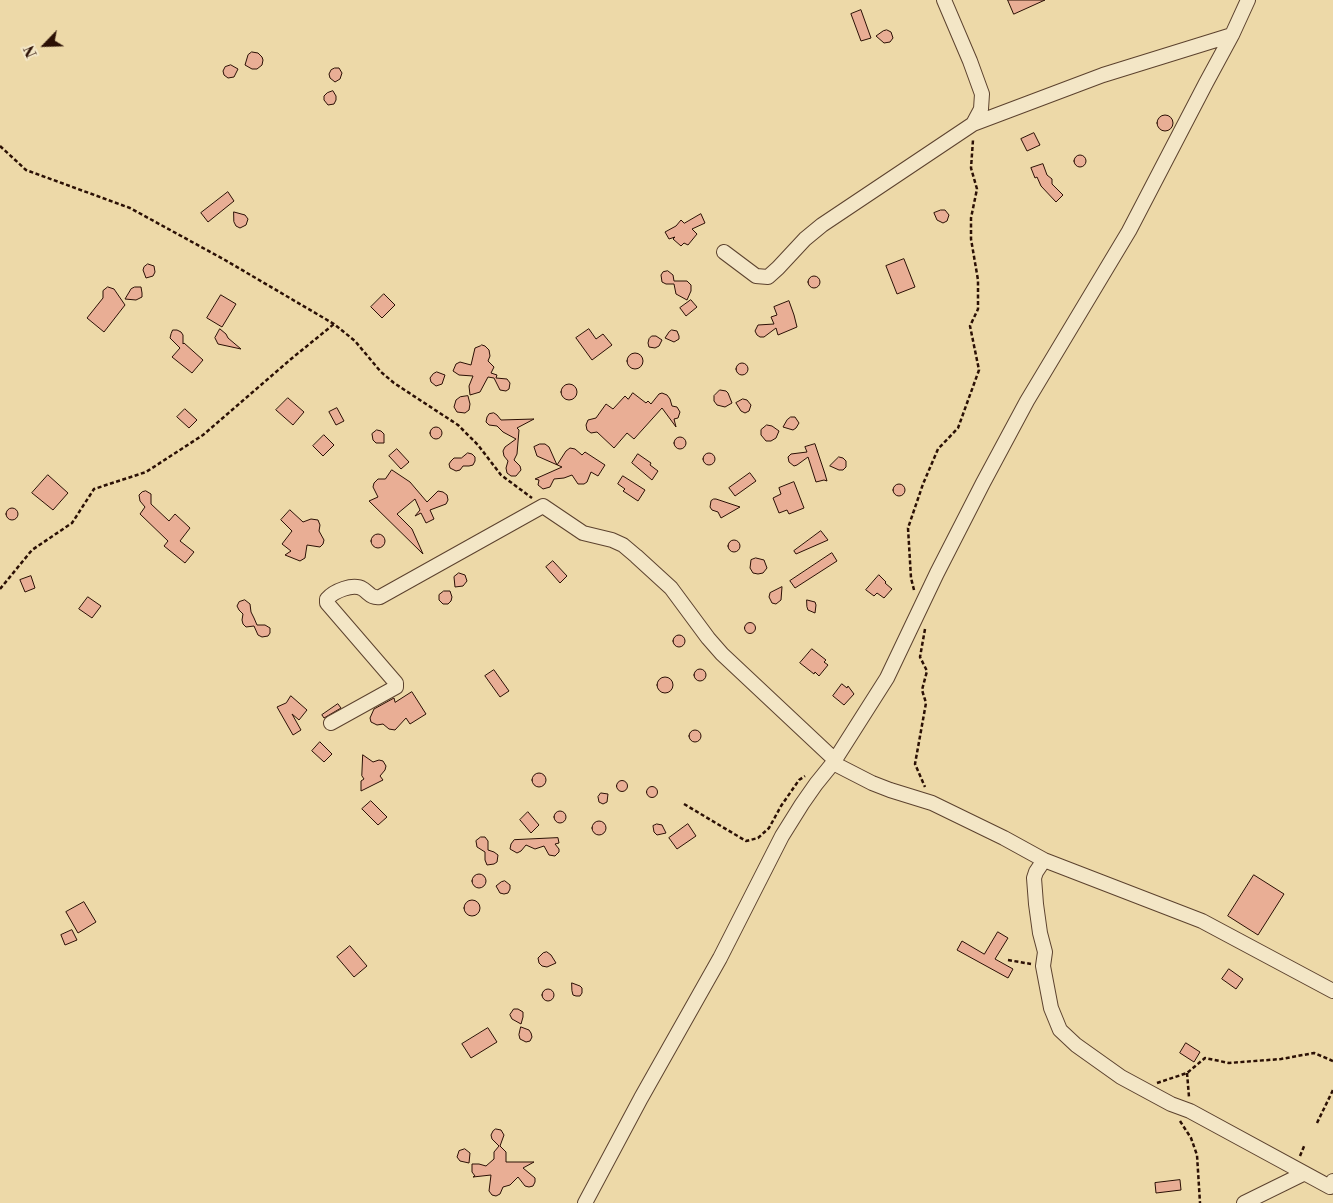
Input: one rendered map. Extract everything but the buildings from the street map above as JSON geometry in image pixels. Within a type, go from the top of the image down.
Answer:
[{"type":"street","points":[[944,0],[982,94],[981,109],[974,124]]},
{"type":"street","points":[[585,1203],[641,1098],[720,958],[782,836],[816,784],[834,762],[887,678],[919,609],[979,492],[1023,410],[1129,231],[1232,35],[1248,0]]},
{"type":"street","points":[[724,252],[756,276],[768,277],[804,239],[822,225],[974,124],[1094,78],[1232,35]]},
{"type":"street","points":[[331,723],[396,687],[396,683],[327,603],[327,599],[341,589],[356,587],[363,589],[372,597],[380,597],[543,506],[584,533],[612,540],[623,545],[636,556],[671,588],[722,654],[834,762],[890,790],[932,803],[1044,860],[1202,922],[1333,991]]},
{"type":"street","points":[[1044,860],[1034,878],[1039,929],[1045,952],[1043,966],[1051,1008],[1060,1030],[1076,1045],[1121,1077],[1144,1090],[1171,1104],[1190,1111],[1303,1174],[1330,1187],[1333,1181]]},
{"type":"street","points":[[1244,1203],[1303,1174]]},
{"type":"path","points":[[932,803],[914,764],[926,703],[922,690],[927,672],[920,657],[925,630],[911,578],[908,528],[923,484],[938,449],[958,428],[979,370],[970,326],[978,309],[978,280],[971,218],[977,189],[971,168],[974,124]]},
{"type":"path","points":[[0,146],[26,170],[130,208],[225,260],[334,324],[355,341],[381,372],[394,383],[458,425],[478,445],[501,476],[543,506]]},
{"type":"path","points":[[0,589],[32,550],[72,523],[94,489],[146,472],[203,435],[291,358],[334,324]]},
{"type":"path","points":[[684,804],[746,841],[758,838],[769,828],[799,780],[811,771]]},
{"type":"path","points":[[1008,960],[1043,966]]},
{"type":"path","points":[[1144,1090],[1163,1080],[1187,1073],[1205,1058],[1228,1063],[1281,1059],[1314,1053],[1333,1061]]},
{"type":"path","points":[[1187,1073],[1190,1111]]},
{"type":"path","points":[[1318,1123],[1333,1090]]},
{"type":"path","points":[[1171,1104],[1190,1138],[1197,1156],[1200,1203]]}]
